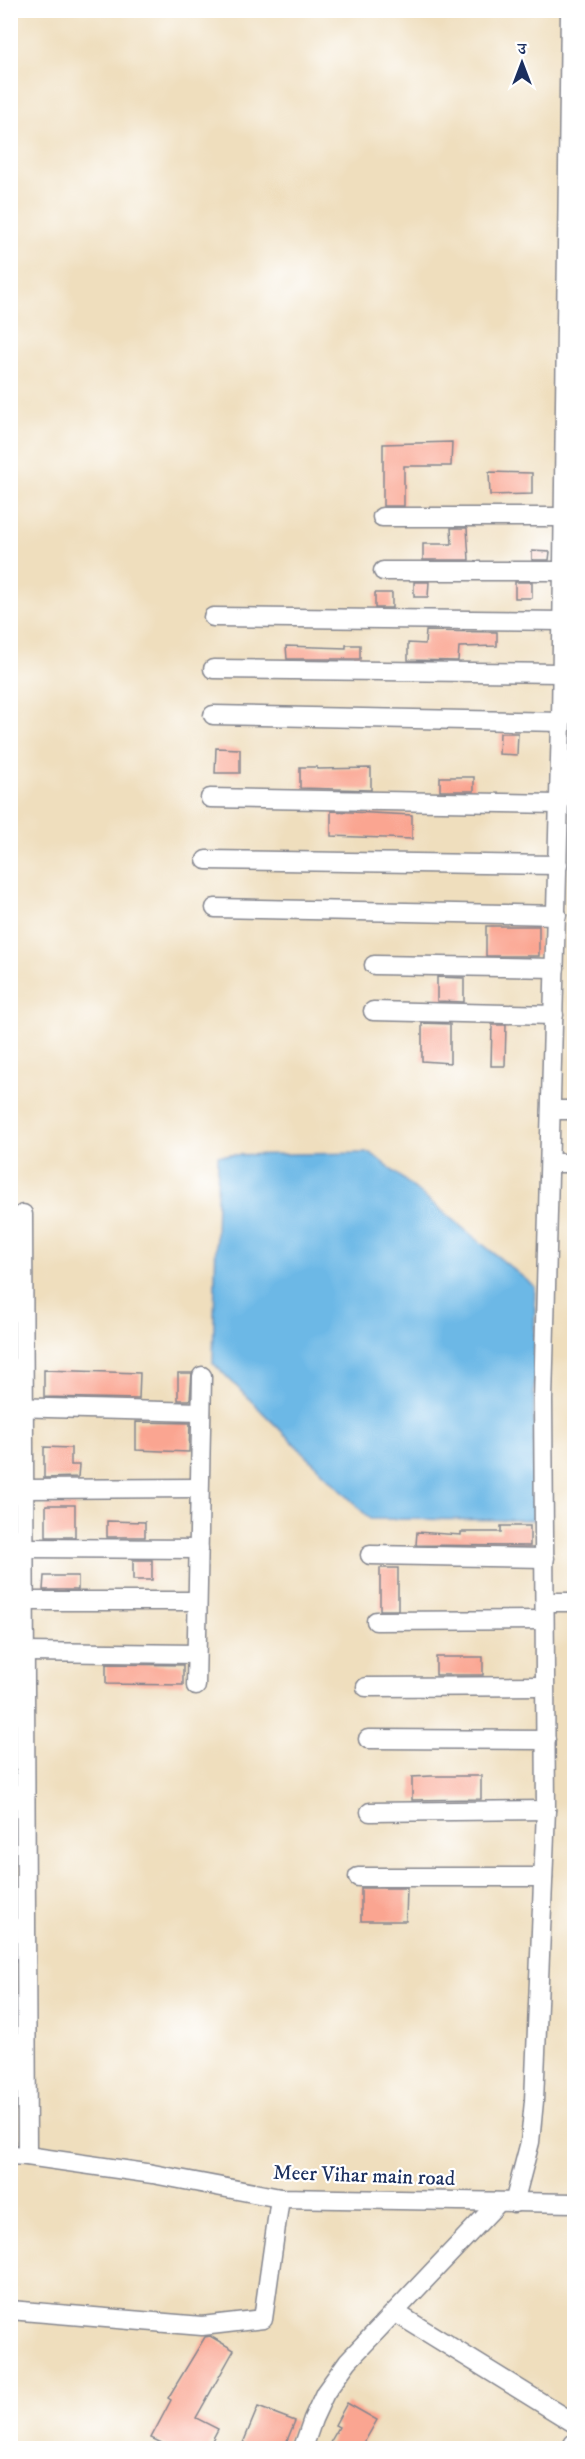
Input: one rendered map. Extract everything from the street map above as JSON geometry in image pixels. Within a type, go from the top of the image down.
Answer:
[{"type":"street","points":[[303,2448],[325,2393],[348,2361],[506,2203],[530,2142],[534,2101],[546,1810],[543,1388],[557,915],[560,674],[568,647],[561,621],[568,328],[570,10]]},
{"type":"street","points":[[381,517],[562,517]]},
{"type":"street","points":[[382,571],[562,570]]},
{"type":"street","points":[[213,617],[561,621]]},
{"type":"street","points":[[213,669],[560,674]]},
{"type":"street","points":[[213,715],[561,722]]},
{"type":"street","points":[[210,798],[559,804]]},
{"type":"street","points":[[206,860],[558,865]]},
{"type":"street","points":[[215,908],[557,915]]},
{"type":"street","points":[[374,965],[555,968]]},
{"type":"street","points":[[373,1011],[554,1015]]},
{"type":"street","points":[[551,1110],[574,1110]]},
{"type":"street","points":[[551,1163],[574,1163]]},
{"type":"street","points":[[19,2156],[18,1714],[25,1652],[25,1548],[17,1407],[24,1369],[23,1214]]},
{"type":"street","points":[[196,1686],[202,1376]]},
{"type":"street","points":[[17,1407],[201,1412]]},
{"type":"street","points":[[20,1481],[199,1488]]},
{"type":"street","points":[[25,1548],[199,1549]]},
{"type":"street","points":[[370,1555],[545,1558]]},
{"type":"street","points":[[25,1601],[196,1601]]},
{"type":"street","points":[[545,1602],[574,1602]]},
{"type":"street","points":[[376,1621],[544,1620]]},
{"type":"street","points":[[25,1652],[196,1654]]},
{"type":"street","points":[[366,1687],[544,1686]]},
{"type":"street","points":[[368,1739],[546,1740]]},
{"type":"street","points":[[370,1812],[546,1810]]},
{"type":"street","points":[[358,1877],[543,1877]]},
{"type":"street","name":"Meer Vihar main road","points":[[19,2156],[153,2174],[280,2198],[574,2204]]},
{"type":"street","points":[[10,2310],[202,2326],[263,2319],[280,2198]]},
{"type":"street","points":[[396,2313],[574,2423]]},
{"type":"street","points":[[572,2448],[574,2443]]},
{"type":"water","points":[[371,1153],[535,1287],[533,1520],[370,1519],[213,1363],[218,1155]]},
{"type":"building","points":[[452,442],[451,466],[404,466],[404,506],[383,506],[383,444]]},
{"type":"building","points":[[489,472],[532,473],[532,494],[490,495]]},
{"type":"building","points":[[451,528],[467,528],[469,560],[423,560],[423,544],[452,544]]},
{"type":"building","points":[[532,551],[550,552],[549,560],[532,560]]},
{"type":"building","points":[[414,582],[429,582],[428,597],[414,597]]},
{"type":"building","points":[[515,582],[532,582],[532,598],[515,598]]},
{"type":"building","points":[[375,593],[392,593],[392,608],[375,608]]},
{"type":"building","points":[[426,631],[497,632],[497,646],[459,647],[458,661],[408,660],[408,643],[425,644]]},
{"type":"building","points":[[346,645],[360,645],[360,659],[287,659],[286,646],[346,648]]},
{"type":"building","points":[[500,733],[518,733],[517,755],[499,754]]},
{"type":"building","points":[[216,748],[240,749],[240,773],[215,773]]},
{"type":"building","points":[[300,767],[371,768],[371,790],[300,788]]},
{"type":"building","points":[[440,777],[474,777],[474,791],[440,791]]},
{"type":"building","points":[[331,811],[412,815],[412,839],[331,836]]},
{"type":"building","points":[[486,926],[539,926],[539,956],[486,956]]},
{"type":"building","points":[[437,977],[464,978],[464,1002],[437,1001]]},
{"type":"building","points":[[422,1023],[450,1024],[450,1063],[422,1061]]},
{"type":"building","points":[[492,1025],[506,1025],[505,1066],[491,1066]]},
{"type":"building","points":[[44,1370],[140,1373],[139,1399],[44,1397]]},
{"type":"building","points":[[178,1373],[192,1373],[190,1400],[178,1400]]},
{"type":"building","points":[[136,1422],[190,1423],[189,1452],[136,1450]]},
{"type":"building","points":[[44,1447],[71,1448],[71,1465],[79,1465],[78,1477],[44,1478]]},
{"type":"building","points":[[46,1505],[75,1505],[75,1537],[46,1537]]},
{"type":"building","points":[[107,1521],[145,1522],[145,1537],[107,1537]]},
{"type":"building","points":[[501,1526],[530,1526],[530,1546],[416,1545],[417,1532],[461,1535],[461,1532],[501,1532]]},
{"type":"building","points":[[133,1560],[152,1560],[152,1580],[133,1580]]},
{"type":"building","points":[[380,1568],[398,1568],[398,1610],[380,1610]]},
{"type":"building","points":[[44,1576],[78,1576],[78,1590],[43,1590]]},
{"type":"building","points":[[436,1657],[483,1657],[483,1675],[436,1675]]},
{"type":"building","points":[[106,1664],[183,1665],[183,1685],[106,1684]]},
{"type":"building","points":[[481,1776],[481,1799],[412,1800],[412,1777]]},
{"type":"building","points":[[361,1888],[407,1888],[406,1921],[361,1921]]},
{"type":"building","points":[[210,2336],[234,2350],[196,2418],[218,2429],[208,2448],[172,2448],[151,2438],[171,2400],[168,2398],[205,2337]]},
{"type":"building","points":[[347,2403],[377,2420],[361,2448],[327,2448],[339,2427],[335,2425]]},
{"type":"building","points":[[258,2407],[295,2421],[284,2448],[241,2448]]}]
